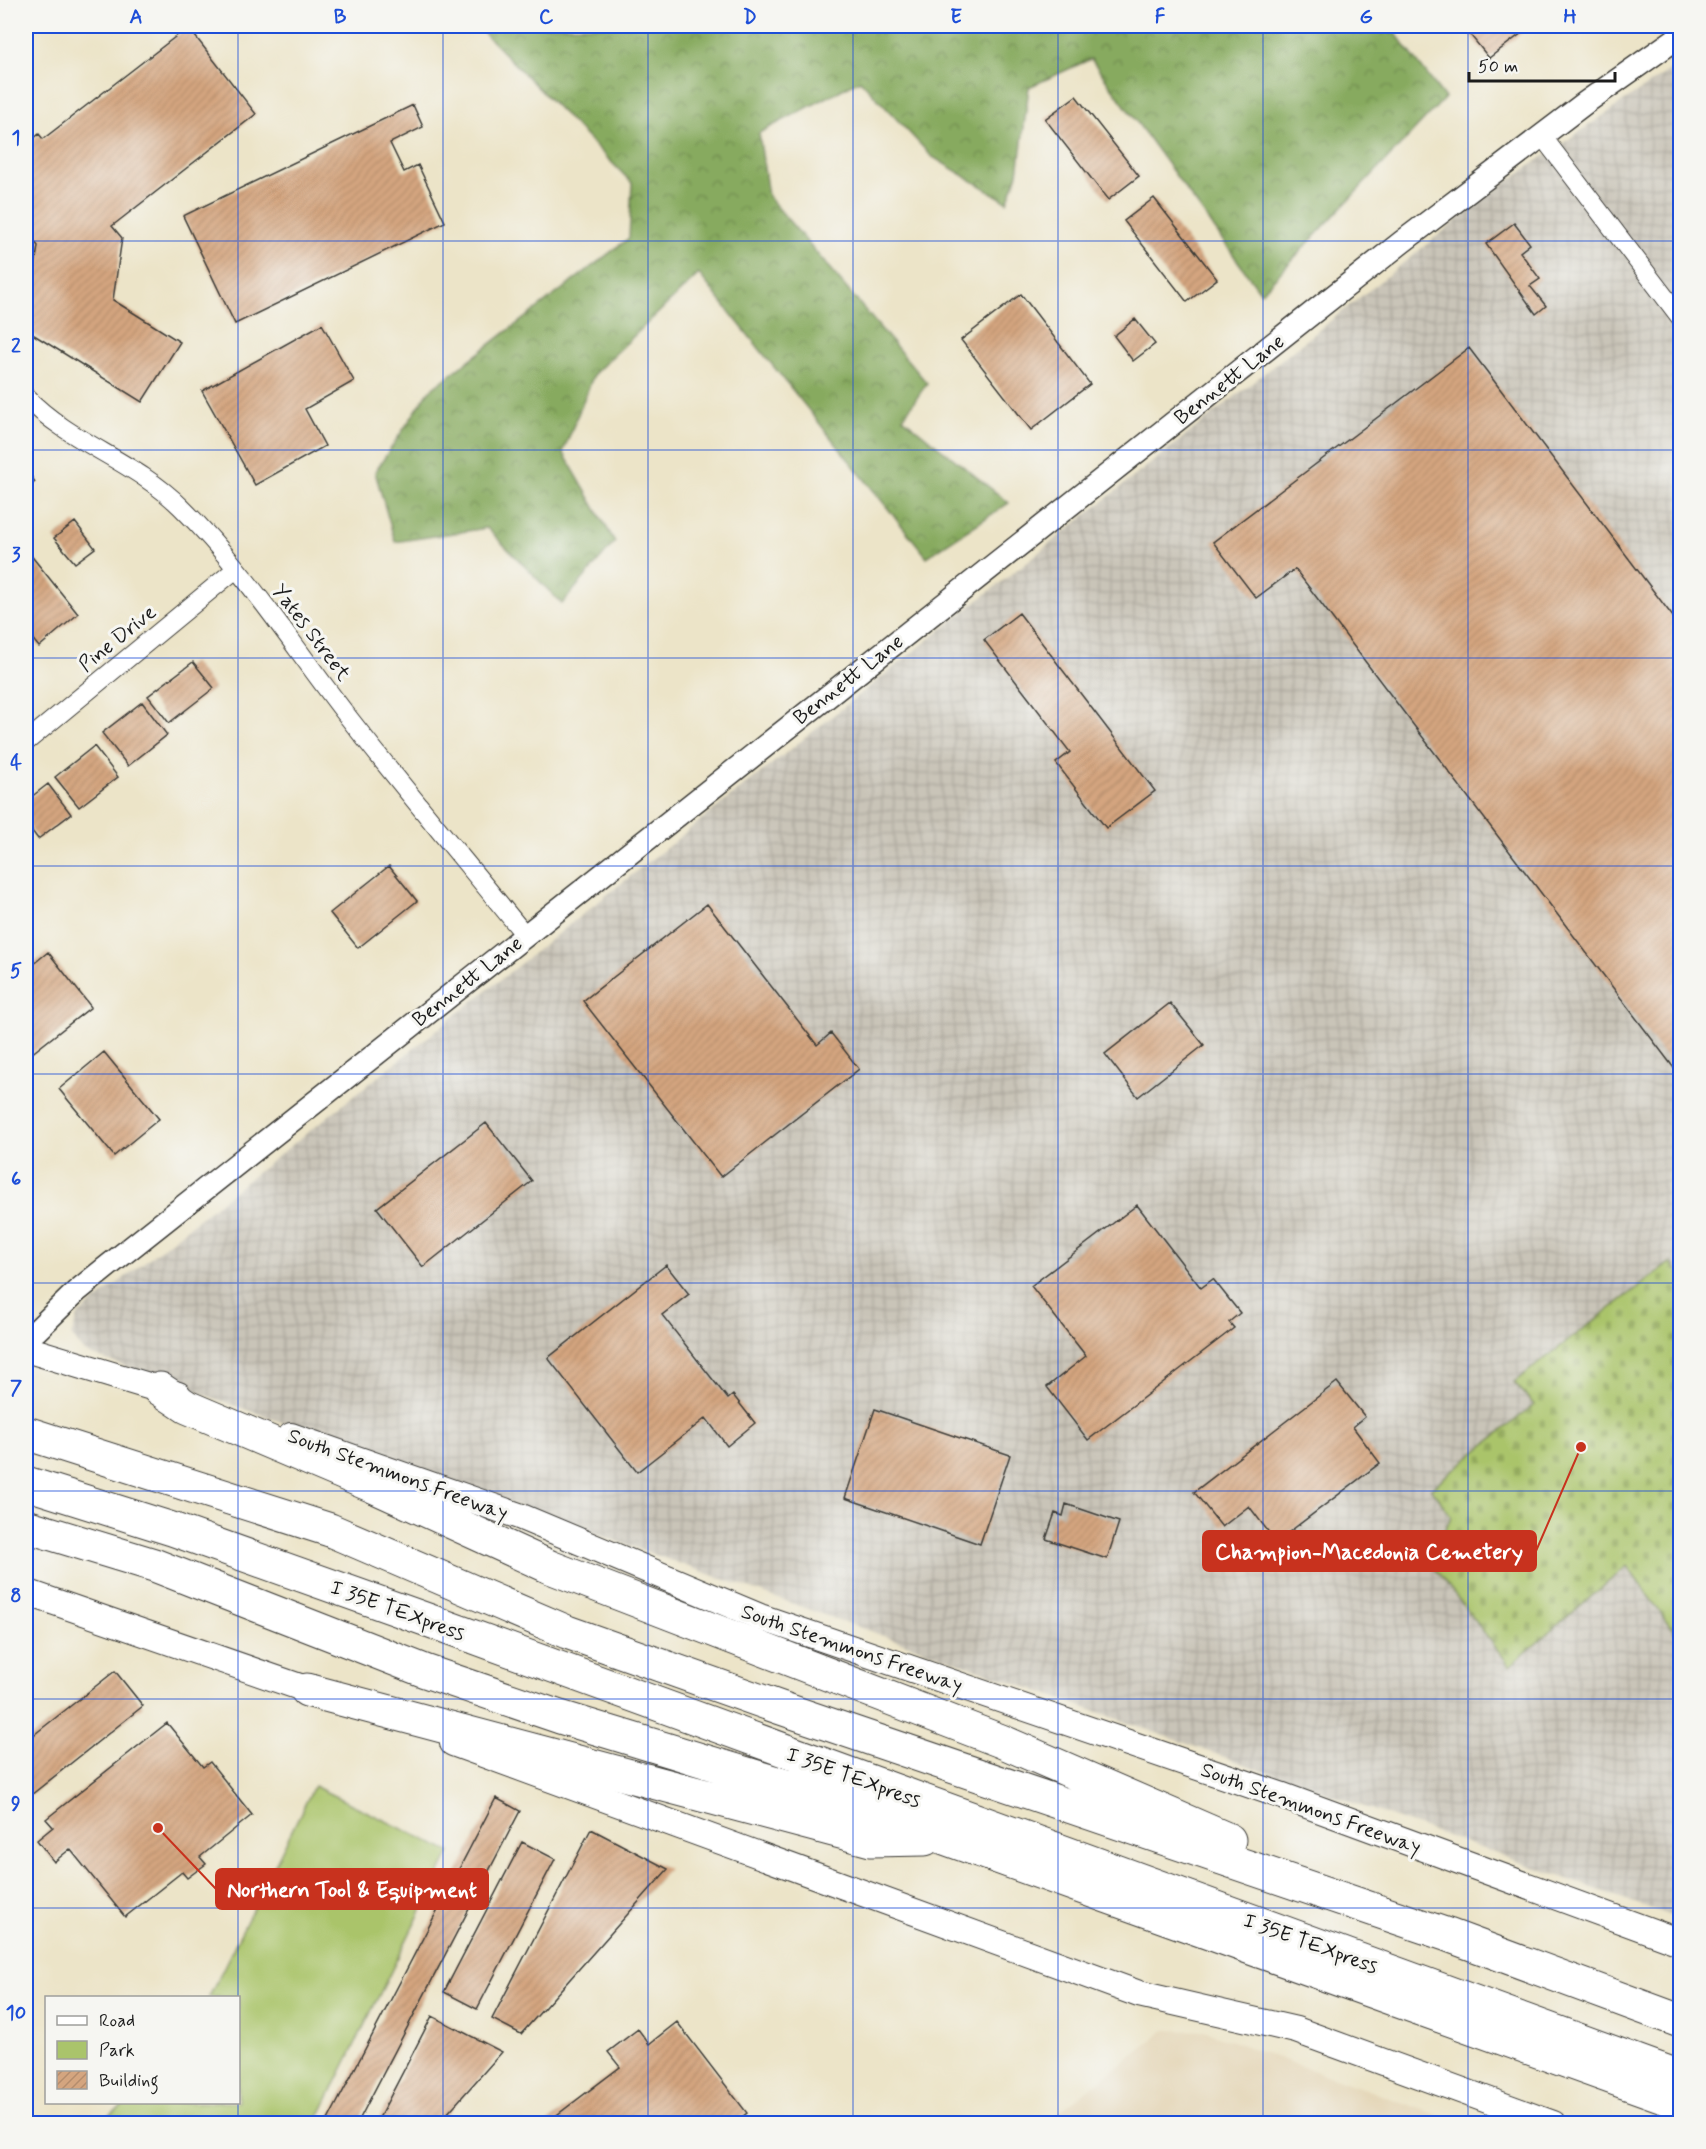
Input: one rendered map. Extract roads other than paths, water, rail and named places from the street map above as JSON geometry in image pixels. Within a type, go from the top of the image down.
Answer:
[{"type":"highway","points":[[160,1389],[187,1407],[372,1485],[550,1567],[1001,1741],[1448,1935]]},
{"type":"highway","points":[[26,1432],[330,1530],[567,1632],[1448,1935],[1680,2020]]},
{"type":"highway","points":[[26,1439],[94,1455]]},
{"type":"highway","name":"I 35E TEXpress","points":[[26,1483],[172,1529],[411,1614],[1680,2077]]},
{"type":"highway","points":[[26,1526],[154,1565],[425,1671],[548,1714],[875,1813],[1680,2102]]},
{"type":"highway","points":[[307,1690],[871,1840],[947,1839]]},
{"type":"main road","name":"South Stemmons Freeway","points":[[26,1349],[160,1389],[519,1516],[760,1617],[1280,1795],[1680,1942]]},
{"type":"main road","points":[[26,1592],[307,1690],[1139,1994],[1296,2030],[1553,2124]]},
{"type":"street","name":"Bennett Lane","points":[[26,1335],[36,1331],[77,1291],[1402,242],[1585,103],[1680,36]]},
{"type":"street","points":[[1542,136],[1680,317]]},
{"type":"street","name":"Yates Street","points":[[26,397],[46,418],[150,481],[180,506],[236,569],[346,714],[525,935]]},
{"type":"street","name":"Pine Drive","points":[[26,742],[236,569]]},
{"type":"place","name":"Champion-Macedonia Cemetery","points":[[1581,1447]]},
{"type":"place","name":"Northern Tool & Equipment","points":[[158,1828]]}]
